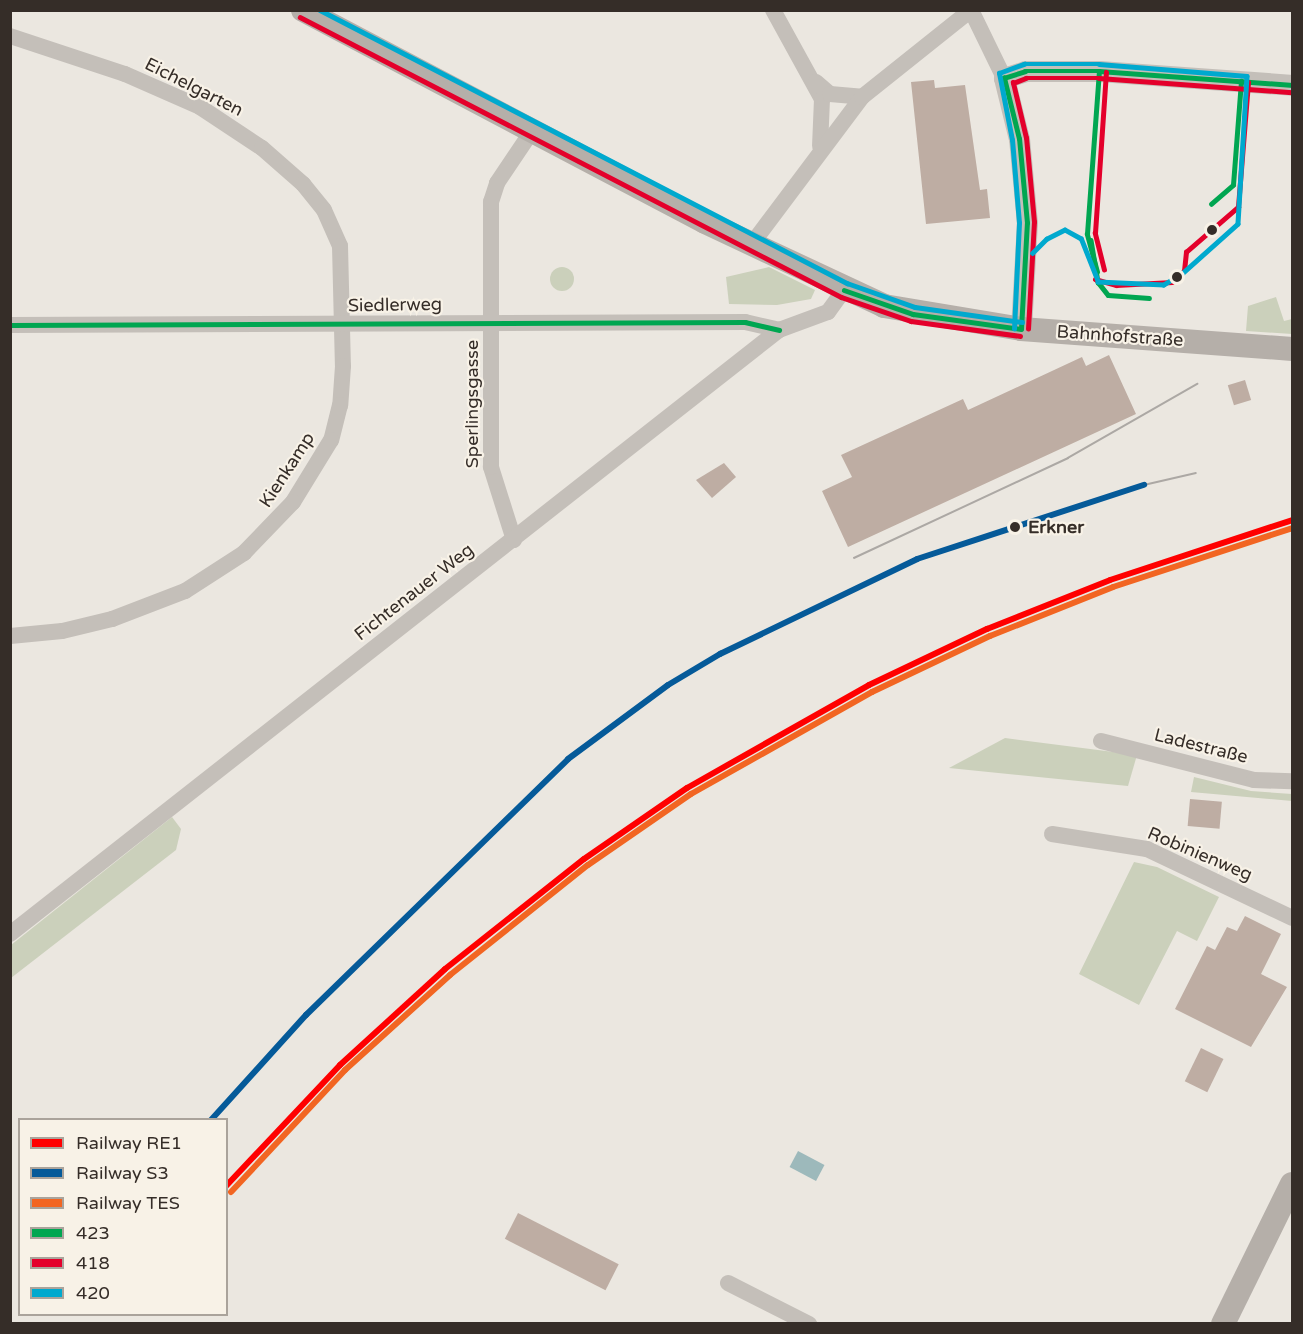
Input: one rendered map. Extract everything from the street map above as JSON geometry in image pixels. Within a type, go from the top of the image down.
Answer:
[{"type":"main road","name":"Bahnhofstraße","points":[[303,10],[335,18],[532,131],[751,245],[844,290],[914,314],[1021,329],[1293,350]]},
{"type":"main road","points":[[1223,1323],[1293,1184]]},
{"type":"street","points":[[773,10],[815,82],[824,124],[819,150]]},
{"type":"street","points":[[751,245],[819,150],[862,97],[971,10],[1004,78],[1019,139],[1027,223],[1021,329]]},
{"type":"street","name":"Eichelgarten","points":[[10,36],[78,57],[177,96],[239,131],[289,171],[315,197],[334,228],[340,246],[342,325]]},
{"type":"street","points":[[1004,78],[1025,71],[1099,71],[1293,85]]},
{"type":"street","points":[[815,82],[830,94],[862,97]]},
{"type":"street","name":"Sperlingsgasse","points":[[514,540],[491,467],[490,202],[497,183],[532,131]]},
{"type":"street","name":"Fichtenauer Weg","points":[[10,934],[779,330],[828,312],[844,290]]},
{"type":"street","name":"Siedlerweg","points":[[10,325],[745,322],[779,330]]},
{"type":"street","name":"Kienkamp","points":[[10,636],[62,631],[112,618],[185,591],[214,576],[273,526],[331,440],[340,405],[342,325]]},
{"type":"street","name":"Ladestraße","points":[[1101,741],[1254,780],[1293,781]]},
{"type":"street","name":"Robinienweg","points":[[1052,834],[1147,849],[1293,918]]},
{"type":"street","points":[[728,1283],[809,1323]]},
{"type":"green space","points":[[562,267],[570,271],[574,279],[570,287],[562,291],[554,287],[550,279],[554,271]]},
{"type":"green space","points":[[769,267],[815,290],[811,299],[777,305],[729,304],[726,277]]},
{"type":"green space","points":[[1276,297],[1284,321],[1292,319],[1292,334],[1246,331],[1248,306]]},
{"type":"green space","points":[[1005,738],[1137,755],[1128,786],[949,768]]},
{"type":"green space","points":[[1194,777],[1251,791],[1292,794],[1292,801],[1191,792]]},
{"type":"green space","points":[[172,817],[181,829],[176,850],[11,978],[11,945]]},
{"type":"green space","points":[[1134,862],[1157,867],[1219,897],[1197,941],[1177,931],[1139,1005],[1079,974]]},
{"type":"water","points":[[798,1151],[824,1165],[816,1181],[790,1167]]},
{"type":"building","points":[[934,80],[935,88],[965,85],[980,190],[987,189],[990,218],[926,224],[911,82]]},
{"type":"building","points":[[1109,355],[1136,414],[848,547],[822,491],[852,477],[841,455],[963,399],[968,410],[1082,357],[1086,366]]},
{"type":"building","points":[[1245,380],[1251,400],[1234,405],[1228,385]]},
{"type":"building","points":[[724,463],[736,477],[712,498],[696,480]]},
{"type":"building","points":[[1190,799],[1222,802],[1220,829],[1188,826]]},
{"type":"building","points":[[1245,916],[1281,934],[1261,974],[1287,987],[1251,1047],[1175,1009],[1207,946],[1215,950],[1227,927],[1237,931]]},
{"type":"building","points":[[1201,1048],[1223,1059],[1207,1092],[1185,1081]]},
{"type":"building","points":[[518,1213],[619,1264],[606,1290],[505,1239]]},
{"type":"tram line","points":[[854,558],[1068,458],[1197,384]]},
{"type":"tram line","points":[[1144,485],[1196,473]]},
{"type":"rail line","name":"S3","points":[[213,1118],[306,1015],[568,759],[668,685],[720,654],[917,559],[1144,485]]},
{"type":"rail line","name":"RE1","points":[[228,1184],[340,1065],[445,969],[584,859],[687,788],[869,685],[987,629],[1110,580],[1292,520]]},
{"type":"rail line","name":"TES","points":[[231,1192],[345,1070],[450,975],[588,865],[691,794],[872,692],[990,636],[1113,587],[1292,528]]},
{"type":"transit line","name":"420","points":[[320,10],[847,283],[915,307],[1022,322]]},
{"type":"transit line","name":"418","points":[[300,17],[841,297],[911,321],[1020,336]]},
{"type":"transit line","name":"420","points":[[1014,329],[1019,223],[1012,140],[999,73],[1024,64],[1099,64],[1247,76],[1238,224],[1182,274],[1164,285],[1098,282],[1081,239],[1065,230],[1047,239],[1033,253]]},
{"type":"transit line","name":"423","points":[[1021,329],[1027,223],[1019,139],[1004,78],[1025,71],[1099,71],[1292,85]]},
{"type":"transit line","name":"423","points":[[1097,272],[1087,234],[1099,71]]},
{"type":"transit line","name":"418","points":[[1104,270],[1095,233],[1106,72]]},
{"type":"transit line","name":"418","points":[[1028,329],[1034,222],[1026,138],[1013,83],[1026,78],[1099,78],[1291,92]]},
{"type":"transit line","name":"423","points":[[1211,204],[1233,185],[1241,81]]},
{"type":"transit line","name":"418","points":[[1095,279],[1116,285],[1172,282],[1184,271],[1186,252],[1238,207],[1248,82]]},
{"type":"transit line","name":"423","points":[[1091,240],[1098,282],[1108,295],[1149,298]]},
{"type":"transit line","name":"423","points":[[844,290],[913,314],[1021,329]]},
{"type":"transit line","name":"423","points":[[10,325],[745,322],[779,330]]},
{"type":"place","name":"Erkner","points":[[1015,527]]}]
